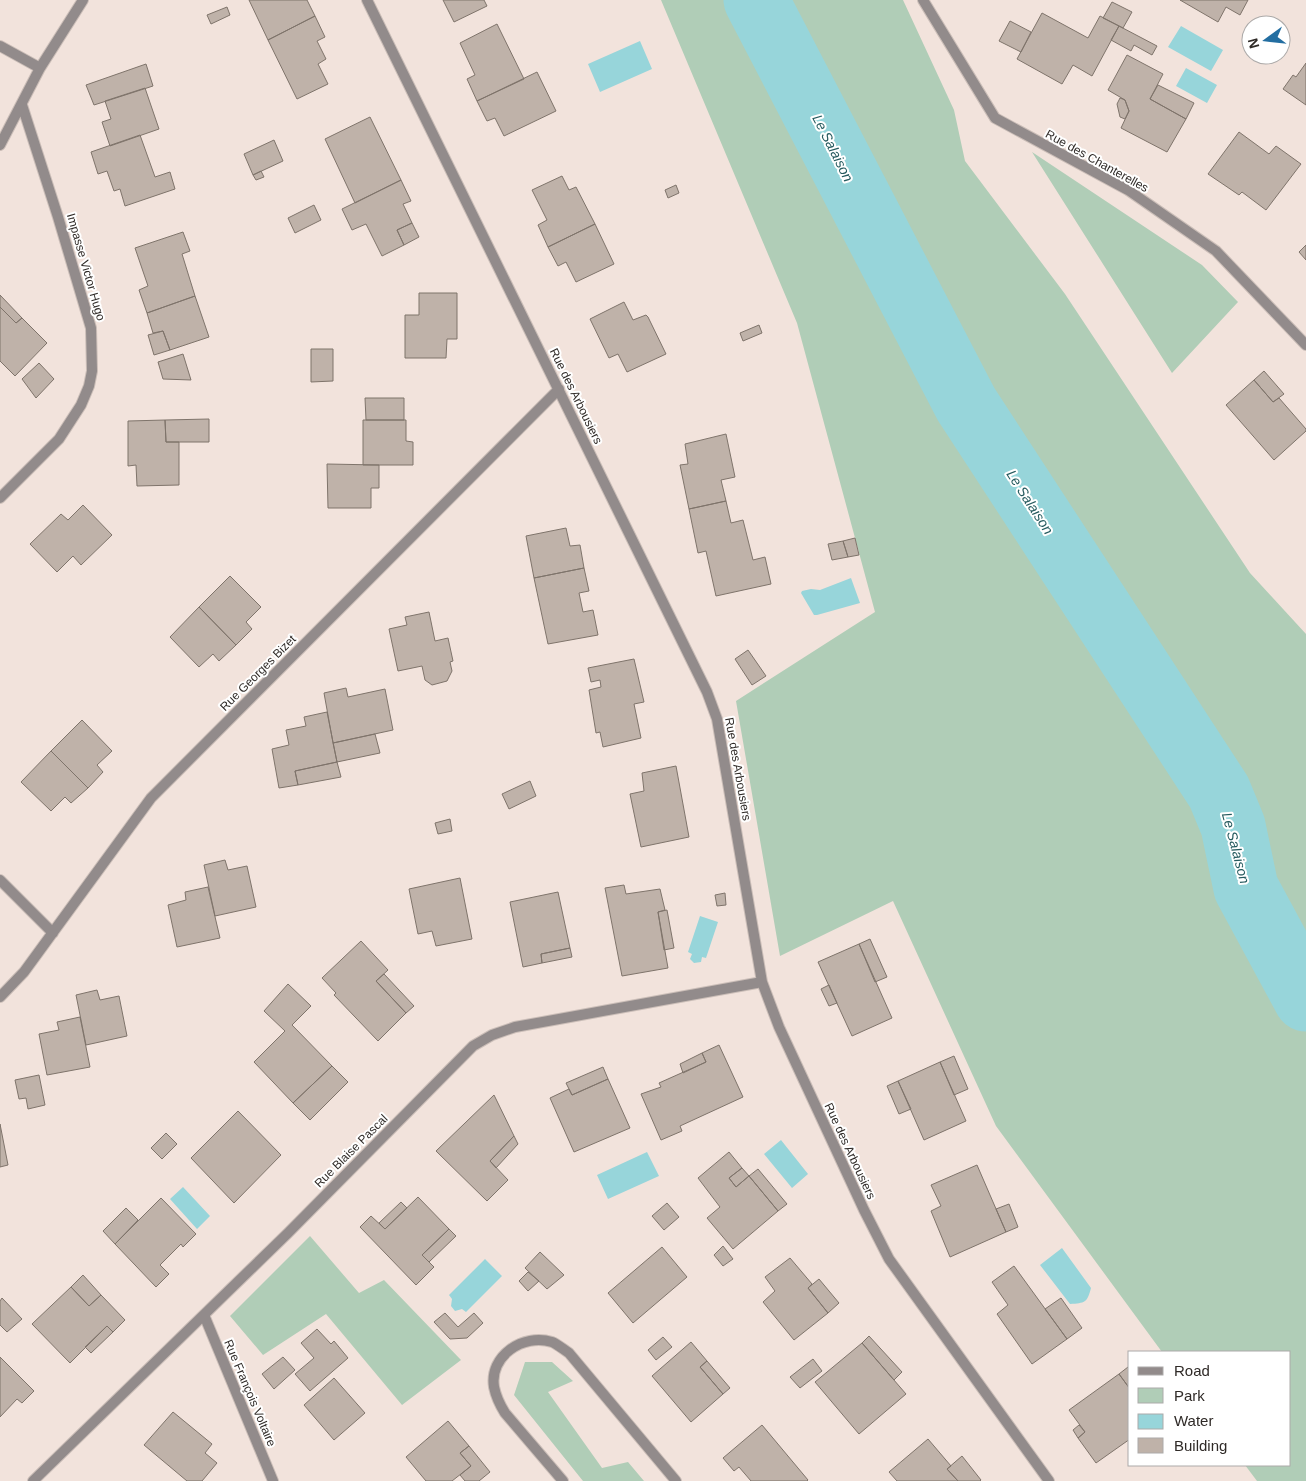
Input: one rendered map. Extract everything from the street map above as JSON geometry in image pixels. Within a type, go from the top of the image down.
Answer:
[{"type":"street","points":[[0,145],[40,68],[83,0]]},
{"type":"street","name":"Rue des Arbousiers","points":[[367,0],[559,389],[702,683],[717,719],[762,982],[779,1027],[864,1210],[890,1259],[1049,1481]]},
{"type":"street","name":"Rue des Chanterelles","points":[[923,0],[995,118],[1128,190],[1216,251],[1306,345]]},
{"type":"street","points":[[0,46],[40,68]]},
{"type":"street","name":"Impasse Victor Hugo","points":[[0,498],[59,439],[81,405],[89,386],[92,371],[92,328],[22,105]]},
{"type":"street","name":"Rue Georges Bizet","points":[[0,997],[24,972],[150,798],[559,389]]},
{"type":"street","points":[[0,880],[53,933]]},
{"type":"street","name":"Rue Blaise Pascal","points":[[33,1481],[288,1233],[473,1046],[492,1035],[515,1027],[762,982]]},
{"type":"street","name":"Rue François Voltaire","points":[[204,1314],[273,1481]]},
{"type":"street","points":[[563,1481],[505,1413],[498,1401],[494,1386],[495,1370],[503,1356],[518,1344],[534,1340],[552,1342],[569,1353],[676,1481]]},
{"type":"green space","points":[[661,0],[903,0],[954,110],[965,161],[1065,294],[1250,573],[1306,634],[1306,1481],[1257,1481],[1246,1466],[1291,1466],[1291,1351],[1161,1351],[996,1126],[893,901],[780,956],[736,701],[875,612],[797,323]]},
{"type":"green space","points":[[1032,152],[1202,265],[1238,302],[1172,373]]},
{"type":"green space","points":[[310,1236],[359,1293],[384,1280],[461,1360],[402,1405],[326,1314],[263,1355],[230,1316]]},
{"type":"green space","points":[[525,1362],[552,1362],[573,1381],[548,1392],[602,1468],[628,1462],[644,1481],[583,1481],[514,1395]]},
{"type":"water","points":[[1181,26],[1223,50],[1211,71],[1168,47]]},
{"type":"water","points":[[640,41],[652,69],[600,92],[588,64]]},
{"type":"water","points":[[1186,68],[1217,85],[1207,103],[1176,86]]},
{"type":"water","points":[[851,578],[860,603],[814,615],[801,593],[802,591],[820,590]]},
{"type":"water","points":[[700,916],[718,922],[706,958],[702,957],[701,962],[694,963],[690,959],[692,954],[688,952]]},
{"type":"water","points":[[781,1140],[808,1174],[792,1188],[764,1154]]},
{"type":"water","points":[[647,1152],[659,1176],[608,1199],[597,1175]]},
{"type":"water","points":[[183,1187],[210,1216],[197,1229],[170,1199]]},
{"type":"water","points":[[1062,1248],[1091,1288],[1085,1301],[1070,1304],[1040,1265]]},
{"type":"water","points":[[485,1259],[502,1276],[466,1312],[462,1309],[455,1311],[451,1306],[452,1299],[449,1295]]},
{"type":"building","points":[[249,0],[307,0],[315,16],[268,40]]},
{"type":"building","points":[[443,0],[484,0],[487,6],[454,22]]},
{"type":"building","points":[[1180,0],[1248,0],[1240,15],[1226,7],[1218,22]]},
{"type":"building","points":[[1112,2],[1132,12],[1123,28],[1103,18]]},
{"type":"building","points":[[227,7],[230,15],[211,24],[207,15]]},
{"type":"building","points":[[1042,13],[1088,38],[1100,16],[1119,26],[1092,76],[1073,65],[1062,84],[1017,59]]},
{"type":"building","points":[[315,16],[325,37],[317,41],[326,59],[318,64],[328,84],[297,99],[268,40]]},
{"type":"building","points":[[1010,21],[1031,32],[1021,52],[999,41]]},
{"type":"building","points":[[497,24],[524,79],[477,101],[467,79],[475,75],[460,43]]},
{"type":"building","points":[[1119,26],[1157,46],[1152,55],[1134,45],[1131,51],[1111,40]]},
{"type":"building","points":[[1127,55],[1163,74],[1150,99],[1186,119],[1167,152],[1121,128],[1129,111],[1125,100],[1108,90]]},
{"type":"building","points":[[1306,63],[1306,105],[1283,89],[1293,75],[1296,77]]},
{"type":"building","points":[[146,64],[153,86],[94,105],[86,85]]},
{"type":"building","points":[[537,72],[556,111],[504,136],[495,118],[487,121],[477,101]]},
{"type":"building","points":[[1158,85],[1194,103],[1186,119],[1150,99]]},
{"type":"building","points":[[145,88],[159,129],[110,146],[102,122],[111,119],[105,101]]},
{"type":"building","points":[[1120,98],[1125,100],[1129,111],[1125,119],[1120,117],[1117,104]]},
{"type":"building","points":[[370,117],[401,180],[355,203],[325,139]]},
{"type":"building","points":[[1239,132],[1269,154],[1276,146],[1301,164],[1266,210],[1242,192],[1239,195],[1208,174]]},
{"type":"building","points":[[140,135],[155,177],[170,172],[175,189],[125,206],[120,189],[114,191],[107,171],[98,174],[91,152]]},
{"type":"building","points":[[274,140],[283,161],[253,175],[244,154]]},
{"type":"building","points":[[261,171],[264,177],[256,180],[253,175]]},
{"type":"building","points":[[562,176],[569,190],[576,187],[595,224],[548,247],[538,225],[547,220],[532,190]]},
{"type":"building","points":[[401,180],[411,201],[403,204],[412,223],[397,230],[404,245],[382,256],[366,224],[352,230],[342,209]]},
{"type":"building","points":[[676,185],[679,193],[668,198],[665,190]]},
{"type":"building","points":[[314,205],[321,220],[295,233],[288,218]]},
{"type":"building","points":[[412,223],[419,237],[404,245],[397,230]]},
{"type":"building","points":[[595,224],[614,264],[576,282],[566,262],[558,266],[548,247]]},
{"type":"building","points":[[183,232],[190,251],[182,254],[195,296],[147,313],[139,290],[148,286],[135,248]]},
{"type":"building","points":[[1306,245],[1306,260],[1299,252]]},
{"type":"building","points":[[419,293],[457,293],[457,339],[447,339],[446,358],[405,358],[405,315],[419,315]]},
{"type":"building","points":[[0,295],[22,318],[16,323],[0,307]]},
{"type":"building","points":[[195,296],[209,337],[170,350],[163,331],[153,333],[147,313]]},
{"type":"building","points":[[624,302],[633,320],[646,315],[648,317],[666,354],[627,372],[618,354],[609,358],[590,319]]},
{"type":"building","points":[[0,307],[16,323],[22,318],[47,343],[15,376],[0,361]]},
{"type":"building","points":[[759,325],[762,333],[743,341],[740,333]]},
{"type":"building","points":[[163,331],[170,350],[154,355],[148,335]]},
{"type":"building","points":[[311,349],[333,349],[333,381],[311,382]]},
{"type":"building","points":[[183,354],[191,380],[163,379],[158,362]]},
{"type":"building","points":[[39,363],[54,379],[36,398],[22,379]]},
{"type":"building","points":[[1264,371],[1284,394],[1273,402],[1254,380]]},
{"type":"building","points":[[1254,380],[1273,402],[1279,398],[1306,429],[1274,460],[1226,405]]},
{"type":"building","points":[[365,398],[404,398],[404,420],[366,420]]},
{"type":"building","points":[[209,419],[209,442],[166,442],[165,420]]},
{"type":"building","points":[[165,420],[166,442],[179,442],[179,485],[137,486],[136,465],[128,466],[128,421]]},
{"type":"building","points":[[363,420],[406,420],[406,441],[413,442],[413,465],[363,465]]},
{"type":"building","points":[[726,434],[735,477],[721,480],[726,501],[689,509],[680,465],[688,464],[685,444]]},
{"type":"building","points":[[327,464],[379,465],[379,488],[371,488],[371,508],[328,508]]},
{"type":"building","points":[[726,501],[731,523],[743,520],[753,560],[765,557],[771,584],[716,596],[706,551],[698,553],[689,509]]},
{"type":"building","points":[[83,505],[112,535],[81,565],[73,556],[57,572],[30,544],[61,514],[68,520]]},
{"type":"building","points":[[566,528],[570,546],[580,545],[584,568],[534,578],[526,536]]},
{"type":"building","points":[[855,538],[859,555],[848,557],[843,541]]},
{"type":"building","points":[[843,541],[848,557],[832,560],[828,544]]},
{"type":"building","points":[[584,568],[589,591],[579,593],[583,612],[593,610],[598,635],[548,644],[534,578]]},
{"type":"building","points":[[230,576],[261,607],[246,622],[252,629],[236,645],[199,607]]},
{"type":"building","points":[[199,607],[236,645],[219,661],[213,654],[199,667],[170,637]]},
{"type":"building","points":[[429,612],[435,641],[448,638],[453,661],[450,662],[452,671],[447,681],[432,685],[425,680],[422,666],[398,671],[389,629],[407,625],[405,617]]},
{"type":"building","points":[[748,650],[766,676],[752,685],[735,659]]},
{"type":"building","points":[[634,659],[644,702],[634,704],[641,738],[603,747],[600,732],[596,733],[589,690],[601,687],[600,680],[591,682],[588,668]]},
{"type":"building","points":[[346,688],[348,697],[385,689],[393,730],[333,743],[324,693]]},
{"type":"building","points":[[327,712],[337,762],[295,771],[298,785],[279,788],[272,749],[289,745],[286,730],[306,726],[304,717]]},
{"type":"building","points":[[82,720],[112,751],[97,765],[103,772],[88,788],[51,751]]},
{"type":"building","points":[[375,734],[380,753],[337,762],[333,743]]},
{"type":"building","points":[[51,751],[88,788],[71,803],[65,797],[51,811],[21,782]]},
{"type":"building","points":[[337,762],[341,777],[298,785],[295,771]]},
{"type":"building","points":[[676,766],[689,837],[641,847],[630,794],[644,791],[642,773]]},
{"type":"building","points":[[530,781],[536,796],[509,809],[502,794]]},
{"type":"building","points":[[450,819],[452,831],[438,834],[435,823]]},
{"type":"building","points":[[225,860],[228,870],[247,866],[256,907],[215,916],[204,865]]},
{"type":"building","points":[[460,878],[472,939],[436,946],[432,931],[418,934],[409,889]]},
{"type":"building","points":[[624,885],[626,894],[660,889],[665,910],[658,912],[668,968],[622,976],[605,888]]},
{"type":"building","points":[[208,887],[220,938],[177,947],[168,905],[186,900],[185,892]]},
{"type":"building","points":[[558,892],[570,948],[541,954],[542,963],[523,967],[510,902]]},
{"type":"building","points":[[725,893],[726,905],[717,906],[715,895]]},
{"type":"building","points":[[667,910],[674,948],[664,950],[658,912]]},
{"type":"building","points":[[870,939],[887,977],[875,982],[859,944]]},
{"type":"building","points":[[361,941],[388,970],[376,981],[406,1013],[378,1041],[334,995],[336,993],[322,978]]},
{"type":"building","points":[[859,944],[892,1018],[852,1036],[818,962]]},
{"type":"building","points":[[570,948],[572,957],[542,963],[541,954]]},
{"type":"building","points":[[384,974],[414,1006],[406,1013],[376,981]]},
{"type":"building","points":[[288,984],[311,1006],[292,1025],[332,1066],[293,1103],[254,1062],[285,1031],[264,1011]]},
{"type":"building","points":[[829,985],[837,1003],[829,1006],[821,989]]},
{"type":"building","points":[[97,990],[100,1000],[119,996],[127,1036],[86,1045],[76,995]]},
{"type":"building","points":[[80,1017],[90,1067],[47,1075],[39,1034],[59,1030],[57,1022]]},
{"type":"building","points":[[719,1045],[743,1097],[680,1126],[682,1131],[661,1140],[641,1094],[661,1087],[659,1083],[706,1062],[702,1053]]},
{"type":"building","points":[[702,1053],[706,1062],[683,1073],[680,1064]]},
{"type":"building","points":[[954,1056],[968,1089],[954,1095],[940,1062]]},
{"type":"building","points":[[940,1062],[966,1121],[924,1140],[898,1081]]},
{"type":"building","points":[[332,1066],[348,1082],[310,1120],[293,1103]]},
{"type":"building","points":[[603,1067],[608,1079],[572,1095],[566,1083]]},
{"type":"building","points":[[39,1075],[45,1105],[28,1109],[26,1098],[19,1099],[15,1080]]},
{"type":"building","points":[[608,1079],[630,1128],[574,1152],[550,1098],[569,1089],[572,1095]]},
{"type":"building","points":[[898,1081],[911,1109],[899,1114],[887,1086]]},
{"type":"building","points":[[494,1095],[514,1136],[490,1161],[508,1180],[487,1201],[436,1151]]},
{"type":"building","points":[[238,1111],[281,1155],[234,1203],[191,1158]]},
{"type":"building","points":[[0,1124],[8,1165],[0,1167]]},
{"type":"building","points":[[166,1133],[177,1144],[162,1159],[151,1148]]},
{"type":"building","points":[[514,1136],[518,1144],[496,1168],[490,1161]]},
{"type":"building","points":[[729,1152],[742,1168],[729,1178],[736,1187],[749,1176],[778,1211],[733,1249],[707,1218],[720,1207],[698,1178]]},
{"type":"building","points":[[977,1165],[1006,1232],[950,1257],[931,1211],[941,1206],[931,1185]]},
{"type":"building","points":[[742,1168],[749,1176],[736,1187],[729,1178]]},
{"type":"building","points":[[758,1169],[787,1204],[778,1211],[749,1176]]},
{"type":"building","points":[[418,1197],[449,1229],[422,1255],[434,1267],[416,1285],[360,1227],[371,1216],[385,1229]]},
{"type":"building","points":[[161,1198],[196,1234],[183,1247],[181,1244],[160,1265],[169,1274],[156,1287],[115,1244]]},
{"type":"building","points":[[401,1202],[407,1208],[385,1229],[379,1223]]},
{"type":"building","points":[[667,1203],[679,1217],[664,1230],[652,1216]]},
{"type":"building","points":[[1009,1204],[1018,1227],[1006,1232],[996,1209]]},
{"type":"building","points":[[126,1208],[138,1220],[115,1244],[103,1231]]},
{"type":"building","points":[[449,1229],[456,1236],[429,1262],[422,1255]]},
{"type":"building","points":[[723,1246],[733,1259],[723,1266],[714,1255]]},
{"type":"building","points":[[662,1247],[687,1277],[633,1323],[608,1293]]},
{"type":"building","points":[[540,1252],[564,1275],[547,1289],[525,1268]]},
{"type":"building","points":[[790,1258],[812,1284],[808,1288],[828,1313],[794,1340],[763,1302],[775,1291],[765,1277]]},
{"type":"building","points":[[1014,1266],[1067,1339],[1032,1364],[997,1314],[1008,1305],[992,1282]]},
{"type":"building","points":[[528,1272],[539,1281],[528,1291],[519,1281]]},
{"type":"building","points":[[83,1275],[101,1295],[89,1306],[71,1287]]},
{"type":"building","points":[[819,1279],[839,1303],[828,1313],[808,1288]]},
{"type":"building","points":[[71,1287],[89,1306],[101,1295],[125,1320],[113,1332],[107,1326],[70,1363],[32,1324]]},
{"type":"building","points":[[2,1298],[22,1319],[7,1332],[0,1325],[0,1301]]},
{"type":"building","points":[[1061,1298],[1082,1328],[1067,1339],[1045,1309]]},
{"type":"building","points":[[445,1313],[458,1327],[474,1313],[483,1323],[467,1338],[450,1339],[434,1322]]},
{"type":"building","points":[[107,1326],[113,1332],[91,1353],[85,1347]]},
{"type":"building","points":[[317,1329],[331,1344],[334,1341],[348,1358],[310,1391],[295,1374],[314,1358],[301,1343]]},
{"type":"building","points":[[869,1336],[902,1372],[894,1380],[862,1343]]},
{"type":"building","points":[[663,1337],[672,1347],[656,1360],[648,1350]]},
{"type":"building","points":[[691,1342],[707,1361],[700,1367],[723,1394],[691,1422],[652,1376]]},
{"type":"building","points":[[862,1343],[906,1394],[859,1434],[815,1382]]},
{"type":"building","points":[[0,1357],[34,1391],[22,1403],[17,1399],[0,1417]]},
{"type":"building","points":[[283,1357],[295,1370],[274,1389],[262,1374]]},
{"type":"building","points":[[813,1359],[822,1371],[800,1388],[790,1377]]},
{"type":"building","points":[[707,1361],[730,1388],[723,1394],[700,1367]]},
{"type":"building","points":[[1128,1367],[1128,1386],[1119,1374]]},
{"type":"building","points":[[1119,1374],[1128,1386],[1128,1440],[1096,1463],[1078,1438],[1085,1432],[1069,1410]]},
{"type":"building","points":[[334,1378],[365,1413],[334,1440],[304,1405]]},
{"type":"building","points":[[173,1412],[212,1444],[205,1453],[217,1463],[202,1481],[187,1481],[144,1445]]},
{"type":"building","points":[[448,1421],[469,1446],[460,1453],[471,1466],[452,1481],[426,1481],[406,1457]]},
{"type":"building","points":[[762,1425],[807,1481],[751,1481],[739,1467],[734,1471],[723,1458]]},
{"type":"building","points":[[1079,1425],[1085,1432],[1078,1438],[1073,1430]]},
{"type":"building","points":[[928,1439],[951,1466],[947,1469],[958,1481],[897,1481],[889,1472]]},
{"type":"building","points":[[469,1446],[490,1472],[479,1481],[465,1481],[460,1475],[471,1466],[460,1453]]},
{"type":"building","points":[[962,1456],[980,1481],[958,1481],[947,1469]]},
{"type":"waterway","name":"Le Salaison","points":[[756,0],[966,404],[1219,792],[1233,826],[1246,888],[1306,999]]}]
